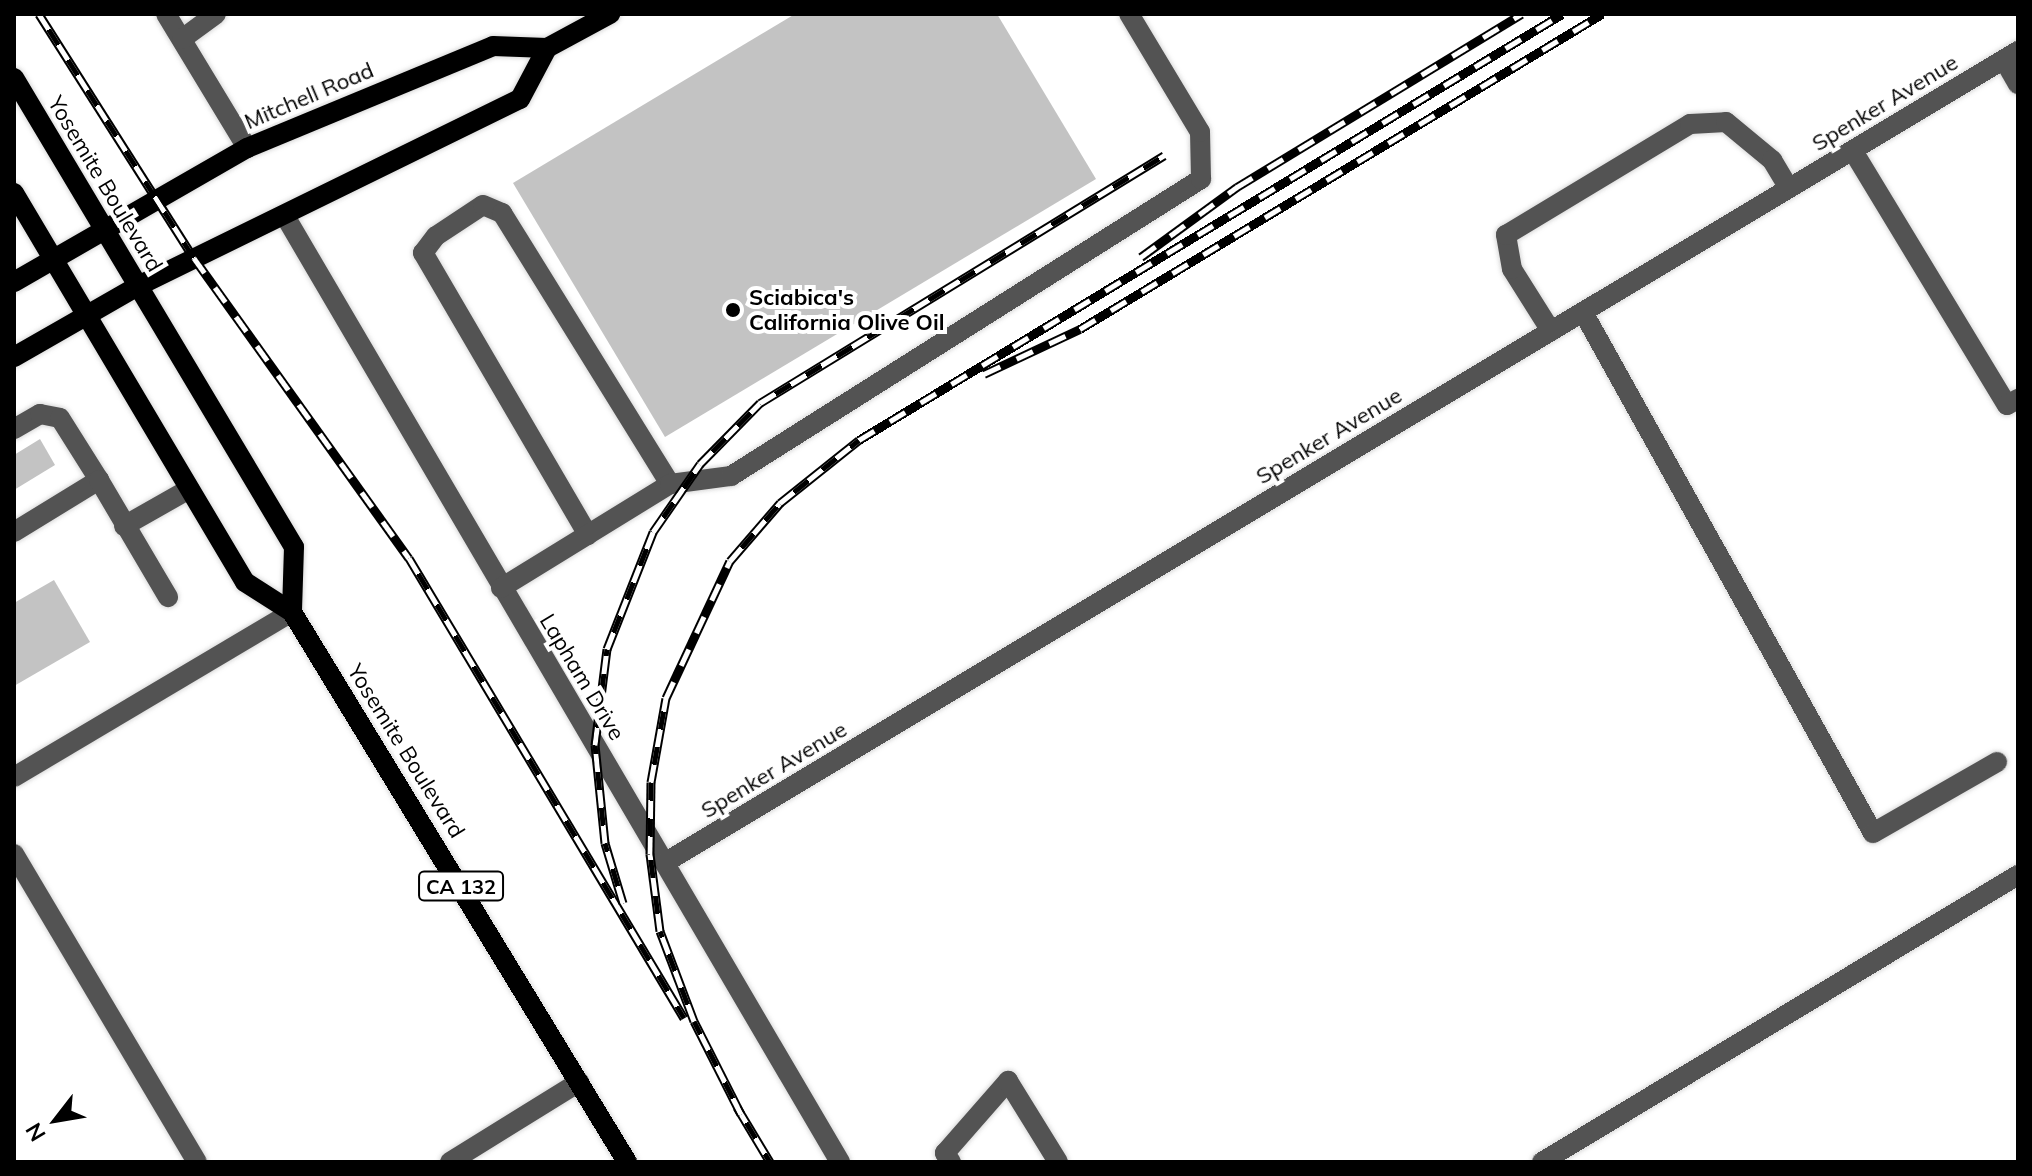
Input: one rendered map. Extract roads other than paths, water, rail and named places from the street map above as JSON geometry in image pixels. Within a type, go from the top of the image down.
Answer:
[{"type":"main road","points":[[14,357],[138,286],[520,99],[547,48],[610,14]]},
{"type":"main road","name":"Mitchell Road","points":[[14,282],[101,228],[247,148],[493,46],[547,48]]},
{"type":"main road","name":"Yosemite Boulevard","points":[[14,78],[294,547],[292,612]]},
{"type":"main road","name":"Yosemite Boulevard","points":[[14,193],[245,582],[292,612],[627,1162]]},
{"type":"street","points":[[166,14],[247,148]]},
{"type":"street","points":[[182,39],[216,14]]},
{"type":"street","points":[[501,588],[670,484],[731,476],[1201,179],[1200,132],[1129,14]]},
{"type":"street","points":[[2011,56],[2018,84]]},
{"type":"street","name":"Spenker Avenue","points":[[666,862],[2011,56]]},
{"type":"street","points":[[1551,331],[1512,269],[1506,235],[1690,124],[1726,122],[1772,160],[1789,188]]},
{"type":"street","points":[[1853,151],[2007,405],[2018,399]]},
{"type":"street","points":[[588,535],[423,253],[436,236],[483,205],[502,213],[670,484]]},
{"type":"street","name":"Lapham Drive","points":[[285,216],[840,1162]]},
{"type":"street","points":[[1583,312],[1873,833],[1997,762]]},
{"type":"street","points":[[14,429],[40,414],[60,418],[168,597]]},
{"type":"street","points":[[14,532],[99,480]]},
{"type":"street","points":[[124,526],[189,489]]},
{"type":"street","points":[[14,777],[292,612]]},
{"type":"street","points":[[14,854],[197,1162]]},
{"type":"street","points":[[1542,1162],[2018,875]]},
{"type":"street","points":[[951,1162],[945,1153],[1008,1081],[1058,1162]]},
{"type":"street","points":[[450,1162],[579,1082]]},
{"type":"railway","points":[[39,14],[194,258],[409,558],[684,1018]]},
{"type":"railway","points":[[1141,257],[1237,187],[1522,14]]},
{"type":"railway","points":[[741,1114],[694,1021],[660,931],[650,854],[651,782],[666,698],[730,561],[780,503],[859,440],[1562,14]]},
{"type":"railway","points":[[984,374],[1080,329],[1602,14]]},
{"type":"railway","points":[[623,903],[605,843],[595,745],[607,649],[653,532],[700,464],[760,403],[1164,155]]},
{"type":"railway","points":[[737,1107],[770,1162]]},
{"type":"place","name":"Sciabica's California Olive Oil","points":[[733,310]]}]
